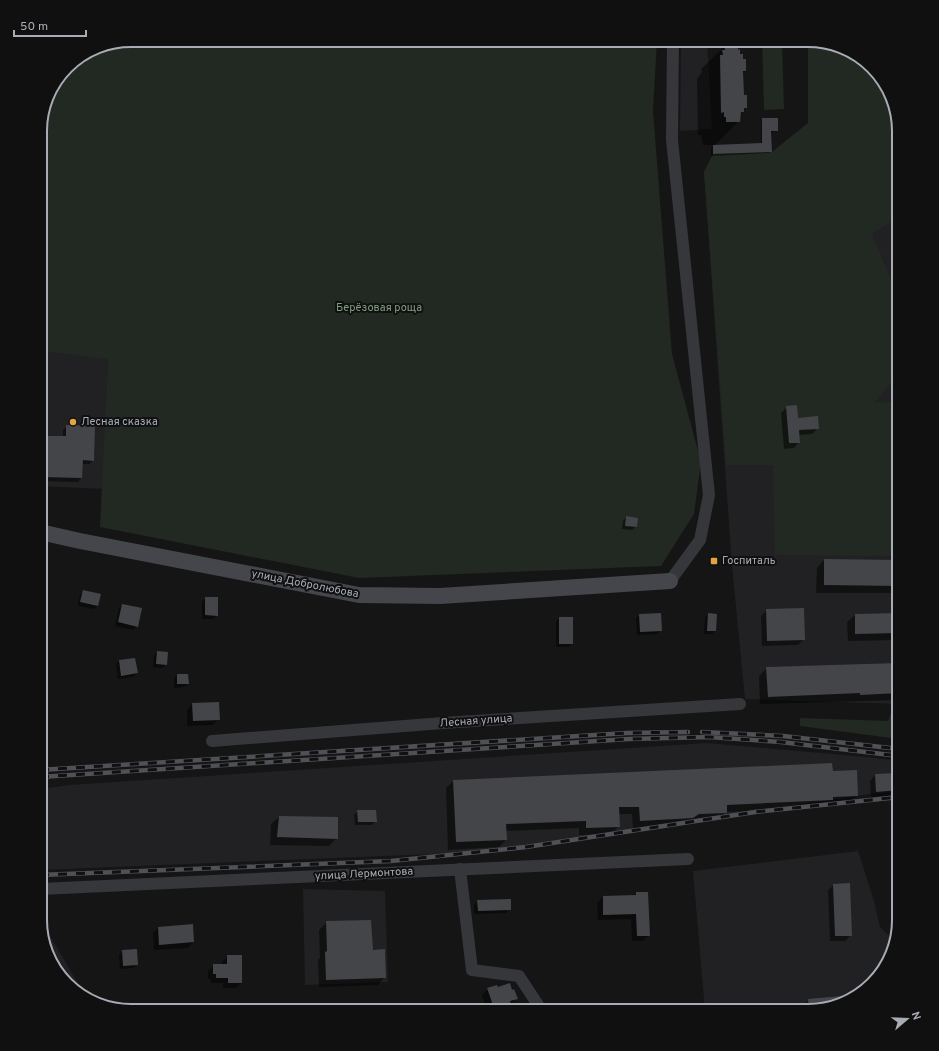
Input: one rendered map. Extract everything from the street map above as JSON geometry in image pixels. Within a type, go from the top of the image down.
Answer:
[{"type":"street","points":[[670,581],[700,540],[709,495],[672,140],[673,47]]},
{"type":"street","name":"улица Добролюбова","points":[[47,534],[359,595],[440,596],[670,581]]},
{"type":"street","name":"Лесная улица","points":[[212,741],[443,723],[740,704]]},
{"type":"street","name":"улица Лермонтова","points":[[47,889],[688,860]]},
{"type":"street","points":[[460,870],[472,970],[519,976],[537,1004]]},
{"type":"shaded area","points":[[681,47],[707,47],[712,129],[680,131]]},
{"type":"shaded area","points":[[808,47],[835,51],[859,64],[875,80],[881,89],[888,104],[891,120],[892,704],[745,699],[732,566],[704,172],[713,154],[772,152],[808,123]]},
{"type":"shaded area","name":"Лесная сказка","points":[[47,352],[108,358],[103,489],[47,486]]},
{"type":"shaded area","points":[[707,743],[892,760],[892,792],[876,793],[510,848],[458,853],[47,870],[47,788],[69,785]]},
{"type":"shaded area","points":[[858,851],[874,901],[880,927],[890,936],[888,947],[878,966],[859,987],[835,1000],[808,1004],[704,1004],[693,871]]},
{"type":"shaded area","points":[[303,889],[385,891],[388,982],[305,985]]},
{"type":"shaded area","points":[[49,933],[79,986],[64,971],[61,966],[51,947]]},
{"type":"green space","name":"Берёзовая роща","points":[[126,47],[657,47],[653,111],[672,354],[701,462],[694,514],[661,566],[359,578],[100,527],[108,359],[47,352],[48,120],[53,99],[61,85],[76,68],[99,53]]},
{"type":"green space","points":[[762,47],[782,47],[784,109],[764,110]]},
{"type":"green space","points":[[808,47],[835,51],[859,64],[875,80],[888,104],[892,132],[892,221],[872,234],[892,282],[892,382],[874,403],[892,402],[892,556],[775,555],[773,465],[726,465],[704,172],[713,154],[772,152],[808,123]]},
{"type":"green space","points":[[892,710],[892,738],[800,726],[800,718],[888,721]]},
{"type":"building","points":[[724,47],[738,47],[738,50],[740,49],[740,54],[743,54],[743,59],[746,59],[746,71],[743,71],[744,95],[747,95],[747,108],[744,108],[744,112],[741,112],[740,122],[726,122],[724,112],[721,113],[720,55],[723,55],[722,50],[725,50]]},
{"type":"building","points":[[762,118],[778,118],[778,131],[771,131],[772,152],[713,154],[713,145],[762,143]]},
{"type":"building","points":[[797,405],[798,418],[818,416],[819,429],[799,430],[800,443],[789,443],[786,406]]},
{"type":"building","points":[[66,425],[95,426],[94,461],[83,460],[82,478],[47,477],[47,436],[66,436]]},
{"type":"building","points":[[626,516],[638,518],[637,527],[625,526]]},
{"type":"building","points":[[824,559],[892,560],[892,586],[824,585]]},
{"type":"building","points":[[83,590],[101,594],[98,606],[80,602]]},
{"type":"building","points":[[205,597],[218,597],[218,616],[205,615]]},
{"type":"building","points":[[122,604],[142,608],[138,627],[118,622]]},
{"type":"building","points":[[804,608],[805,640],[767,641],[766,609]]},
{"type":"building","points":[[661,613],[662,631],[640,632],[639,614]]},
{"type":"building","points":[[708,613],[717,614],[716,631],[707,631]]},
{"type":"building","points":[[892,613],[892,633],[855,634],[855,614]]},
{"type":"building","points":[[559,617],[573,617],[573,644],[559,644]]},
{"type":"building","points":[[157,651],[168,652],[167,665],[156,664]]},
{"type":"building","points":[[135,658],[138,673],[121,676],[119,660]]},
{"type":"building","points":[[892,663],[892,693],[860,695],[860,693],[768,697],[766,667]]},
{"type":"building","points":[[177,674],[188,674],[189,684],[177,684]]},
{"type":"building","points":[[219,702],[220,720],[193,721],[192,703]]},
{"type":"building","points":[[832,763],[833,771],[857,770],[858,796],[833,797],[833,800],[727,805],[727,813],[699,814],[693,818],[640,821],[639,807],[619,807],[620,827],[586,828],[586,821],[506,824],[507,840],[456,842],[453,780]]},
{"type":"building","points":[[892,773],[892,791],[876,792],[875,774]]},
{"type":"building","points":[[357,810],[376,810],[377,822],[358,822]]},
{"type":"building","points":[[279,816],[338,817],[338,839],[277,837]]},
{"type":"building","points":[[850,883],[852,936],[835,936],[833,884]]},
{"type":"building","points":[[636,892],[648,892],[650,936],[637,936],[636,914],[603,915],[603,896],[636,895]]},
{"type":"building","points":[[511,899],[511,910],[478,911],[477,900]]},
{"type":"building","points":[[371,920],[373,950],[385,949],[386,978],[326,980],[326,921]]},
{"type":"building","points":[[193,924],[194,942],[159,945],[158,927]]},
{"type":"building","points":[[137,949],[138,965],[123,966],[122,950]]},
{"type":"building","points":[[227,955],[242,955],[242,983],[228,983],[228,978],[216,978],[216,974],[213,974],[213,964],[227,964]]},
{"type":"building","points":[[510,983],[512,990],[514,989],[518,999],[510,1001],[511,1004],[493,1004],[487,988],[497,985],[498,987]]},
{"type":"building","points":[[842,996],[835,1000],[808,1004],[808,999]]},
{"type":"railway","points":[[47,770],[627,733],[688,732]]},
{"type":"railway","points":[[702,732],[783,736],[892,748]]},
{"type":"railway","points":[[47,777],[629,739],[709,737],[781,742],[892,755]]},
{"type":"railway","points":[[47,875],[391,861],[526,847],[755,812],[892,798]]},
{"type":"place","name":"Лесная сказка","points":[[73,422]]},
{"type":"place","name":"Госпиталь","points":[[714,561]]}]
